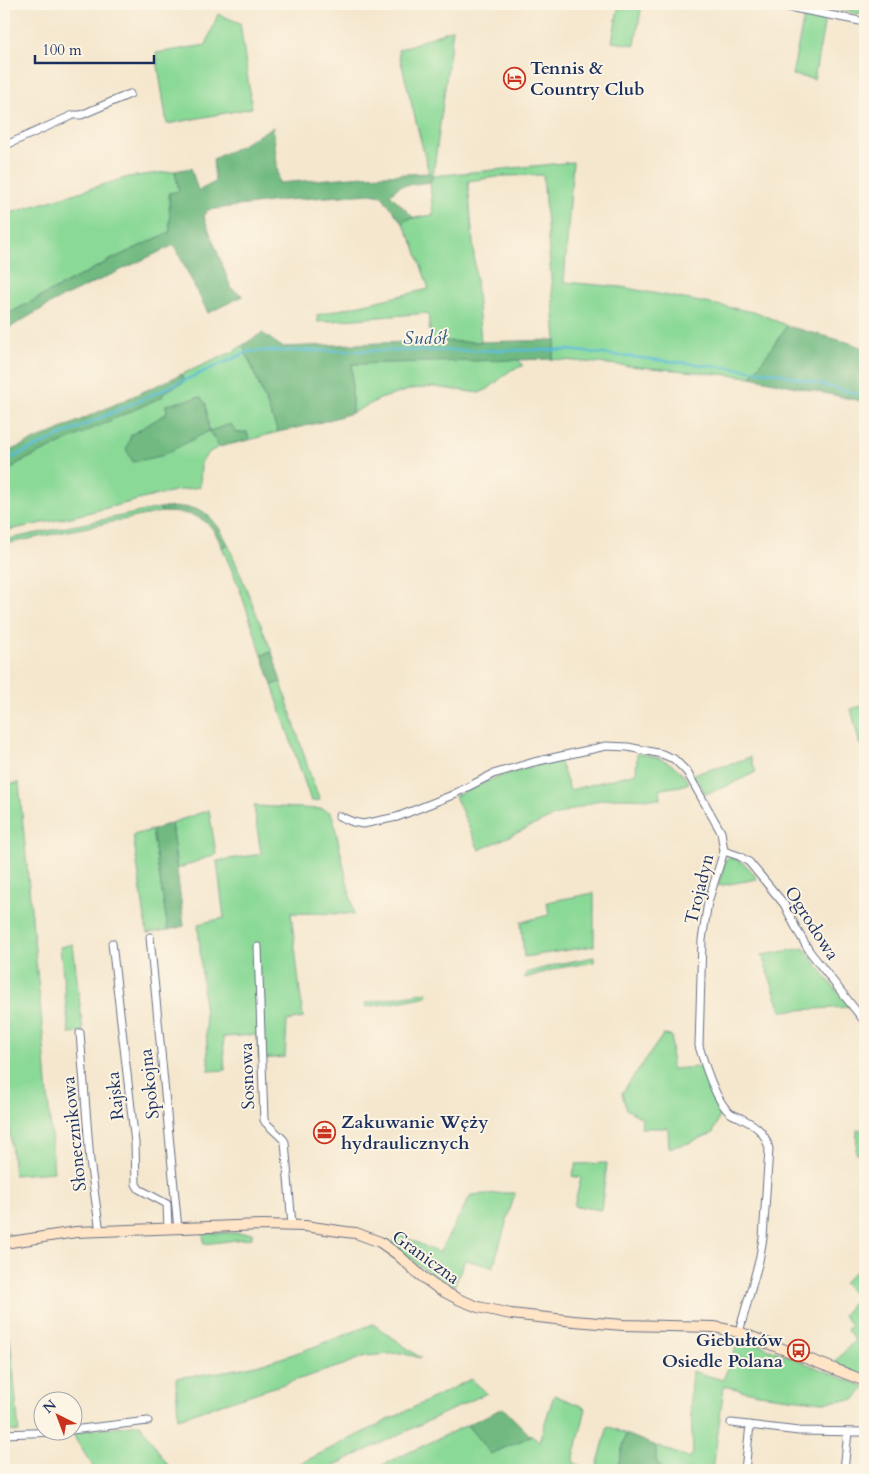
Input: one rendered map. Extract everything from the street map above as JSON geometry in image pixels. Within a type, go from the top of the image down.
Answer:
[{"type":"street","points":[[772,4],[865,22]]},
{"type":"street","points":[[4,146],[73,115],[81,116],[130,94]]},
{"type":"street","name":"Trojadyn","points":[[339,816],[363,824],[396,817],[450,796],[493,774],[534,762],[606,746],[628,747],[662,754],[674,759],[683,767],[721,832],[724,851],[708,902],[702,940],[699,1046],[702,1059],[722,1104],[730,1113],[746,1120],[761,1130],[768,1141],[769,1149],[763,1238],[759,1261],[739,1332]]},
{"type":"street","name":"Ogrodowa","points":[[724,851],[749,862],[784,904],[810,952],[865,1022]]},
{"type":"street","name":"Spokojna","points":[[150,937],[173,1229]]},
{"type":"street","name":"Rajska","points":[[112,943],[135,1143],[136,1184],[139,1189],[167,1204],[173,1229]]},
{"type":"street","name":"Sosnowa","points":[[258,947],[264,1120],[285,1142],[292,1225]]},
{"type":"street","name":"Słonecznikowa","points":[[80,1033],[90,1161],[100,1232]]},
{"type":"street","name":"Graniczna","points":[[4,1243],[68,1233],[262,1225],[292,1225],[356,1233],[374,1239],[391,1250],[443,1292],[488,1309],[574,1321],[623,1325],[709,1327],[739,1332],[865,1382]]},
{"type":"street","points":[[82,1429],[148,1421]]},
{"type":"street","points":[[731,1423],[799,1431],[865,1432]]},
{"type":"street","points":[[745,1470],[750,1425]]},
{"type":"street","points":[[844,1470],[848,1432]]},
{"type":"street","points":[[4,1434],[32,1433]]},
{"type":"green space","points":[[619,4],[642,4],[635,45],[612,42]]},
{"type":"green space","points":[[820,4],[865,4],[865,15],[819,6]]},
{"type":"green space","points":[[218,14],[240,23],[252,108],[167,124],[156,53],[206,45]]},
{"type":"green space","points":[[804,16],[825,19],[814,79],[792,75]]},
{"type":"green space","points":[[453,29],[433,176],[429,173],[398,50]]},
{"type":"green space","points":[[273,127],[279,183],[429,173],[433,176],[430,182],[400,186],[390,194],[414,218],[408,219],[403,224],[382,196],[370,194],[285,200],[207,210],[204,217],[231,288],[243,296],[208,313],[174,245],[55,301],[4,331],[4,316],[112,259],[170,232],[169,193],[179,191],[175,171],[191,168],[198,191],[215,182],[213,159]]},
{"type":"green space","points":[[573,162],[564,282],[621,287],[759,313],[787,326],[751,377],[552,359],[556,340],[543,175],[504,176],[468,181],[481,342],[431,341],[428,313],[318,322],[317,315],[429,289],[414,245],[403,224],[408,219],[433,215],[430,182],[433,176]]},
{"type":"green space","points":[[175,171],[179,192],[169,193],[170,232],[112,259],[4,316],[4,215],[128,177]]},
{"type":"green space","points":[[787,326],[850,343],[865,349],[865,402],[751,377]]},
{"type":"green space","points":[[262,333],[282,347],[431,341],[556,340],[552,359],[352,364],[352,413],[278,432],[243,345]]},
{"type":"green space","points":[[243,345],[278,432],[249,440],[247,432],[209,431],[219,447],[208,453],[201,463],[200,487],[174,491],[71,517],[4,531],[4,476],[18,463],[184,382],[182,374],[233,352]],"holes":[[[166,404],[209,431],[131,435],[167,413]]]},
{"type":"green space","points":[[518,359],[523,366],[511,370],[488,389],[479,393],[434,387],[412,389],[380,399],[352,413],[352,364]]},
{"type":"green space","points":[[182,374],[184,382],[164,392],[162,397],[18,463],[4,476],[4,453]]},
{"type":"green space","points":[[200,397],[206,404],[209,431],[161,456],[133,462],[126,449],[131,435],[167,413],[166,405]]},
{"type":"green space","points":[[231,424],[237,433],[247,432],[249,440],[219,447],[209,431]]},
{"type":"green space","points":[[183,507],[200,510],[209,516],[228,544],[222,547],[212,528],[205,521],[187,514],[161,512],[160,508]]},
{"type":"green space","points":[[160,508],[161,512],[4,544],[4,540]]},
{"type":"green space","points":[[228,544],[272,652],[262,655],[239,587],[222,547]]},
{"type":"green space","points":[[272,652],[281,682],[272,685],[262,655]]},
{"type":"green space","points":[[281,682],[320,800],[311,801],[272,685]]},
{"type":"green space","points":[[865,705],[865,743],[860,745],[851,709]]},
{"type":"green space","points":[[637,753],[673,765],[689,783],[660,789],[661,799],[618,798],[599,800],[552,817],[479,850],[455,796],[492,779],[559,760],[570,790],[636,773]]},
{"type":"green space","points":[[750,757],[756,772],[706,794],[693,774],[731,764]]},
{"type":"green space","points":[[19,783],[54,1172],[14,1175],[4,1073],[4,784]]},
{"type":"green space","points":[[254,806],[323,809],[330,812],[333,817],[354,914],[291,913],[303,1018],[287,1021],[285,1057],[259,1059],[257,1035],[223,1037],[225,1070],[209,1071],[198,924],[224,918],[217,861],[261,854]]},
{"type":"green space","points":[[209,810],[216,854],[177,869],[171,823]]},
{"type":"green space","points":[[171,823],[184,926],[168,930],[152,830]]},
{"type":"green space","points":[[152,830],[168,930],[147,933],[133,835]]},
{"type":"green space","points":[[729,857],[745,865],[757,879],[718,886],[725,860]]},
{"type":"green space","points":[[594,893],[594,946],[524,957],[521,922],[549,915],[547,902]]},
{"type":"green space","points":[[73,944],[83,1032],[69,1033],[60,947]]},
{"type":"green space","points":[[804,948],[849,1007],[781,1011],[762,955]]},
{"type":"green space","points":[[594,957],[594,962],[559,968],[525,978],[526,973]]},
{"type":"green space","points":[[427,992],[427,996],[404,1001],[366,1007],[365,1003]]},
{"type":"green space","points":[[663,1035],[672,1036],[671,1069],[700,1067],[720,1115],[713,1133],[689,1143],[669,1148],[668,1128],[641,1128],[642,1118],[626,1109],[622,1093]]},
{"type":"green space","points":[[857,1130],[865,1130],[865,1153],[856,1153]]},
{"type":"green space","points":[[607,1163],[601,1210],[574,1206],[581,1178],[572,1176],[576,1164]]},
{"type":"green space","points":[[515,1193],[493,1267],[465,1260],[452,1291],[391,1244],[399,1234],[439,1253],[471,1195]]},
{"type":"green space","points":[[203,1233],[252,1233],[252,1238],[204,1244]]},
{"type":"green space","points":[[862,1265],[865,1269],[865,1376],[834,1363],[855,1340],[847,1330],[851,1325],[843,1315],[857,1298],[843,1283]]},
{"type":"green space","points":[[373,1324],[421,1358],[401,1353],[365,1356],[343,1365],[178,1418],[176,1378],[275,1360]]},
{"type":"green space","points":[[740,1337],[865,1387],[855,1399],[823,1402],[758,1394],[724,1386],[713,1470],[662,1470],[656,1460],[656,1446],[689,1458],[693,1453],[690,1394],[692,1371],[723,1380]]},
{"type":"green space","points":[[10,1339],[19,1432],[4,1431],[4,1340]]},
{"type":"green space","points":[[471,1379],[487,1393],[324,1470],[287,1470]]},
{"type":"green space","points":[[554,1395],[586,1408],[573,1462],[588,1470],[372,1470],[467,1425],[491,1454],[531,1436],[539,1441]]},
{"type":"green space","points":[[503,1408],[531,1436],[491,1454],[467,1425]]},
{"type":"green space","points":[[140,1424],[171,1470],[95,1470],[77,1442],[82,1442],[82,1431]]},
{"type":"green space","points":[[608,1426],[626,1434],[617,1470],[596,1470]]},
{"type":"green space","points":[[626,1434],[656,1446],[656,1460],[662,1470],[617,1470]]},
{"type":"waterway","name":"Sudół","points":[[4,461],[250,351],[568,350],[777,373],[865,396]]},
{"type":"place","name":"Tennis & Country Club","points":[[514,78]]},
{"type":"place","name":"Zakuwanie Węży hydraulicznych","points":[[325,1132]]},
{"type":"place","name":"Giebułtów Osiedle Polana","points":[[799,1350]]}]
